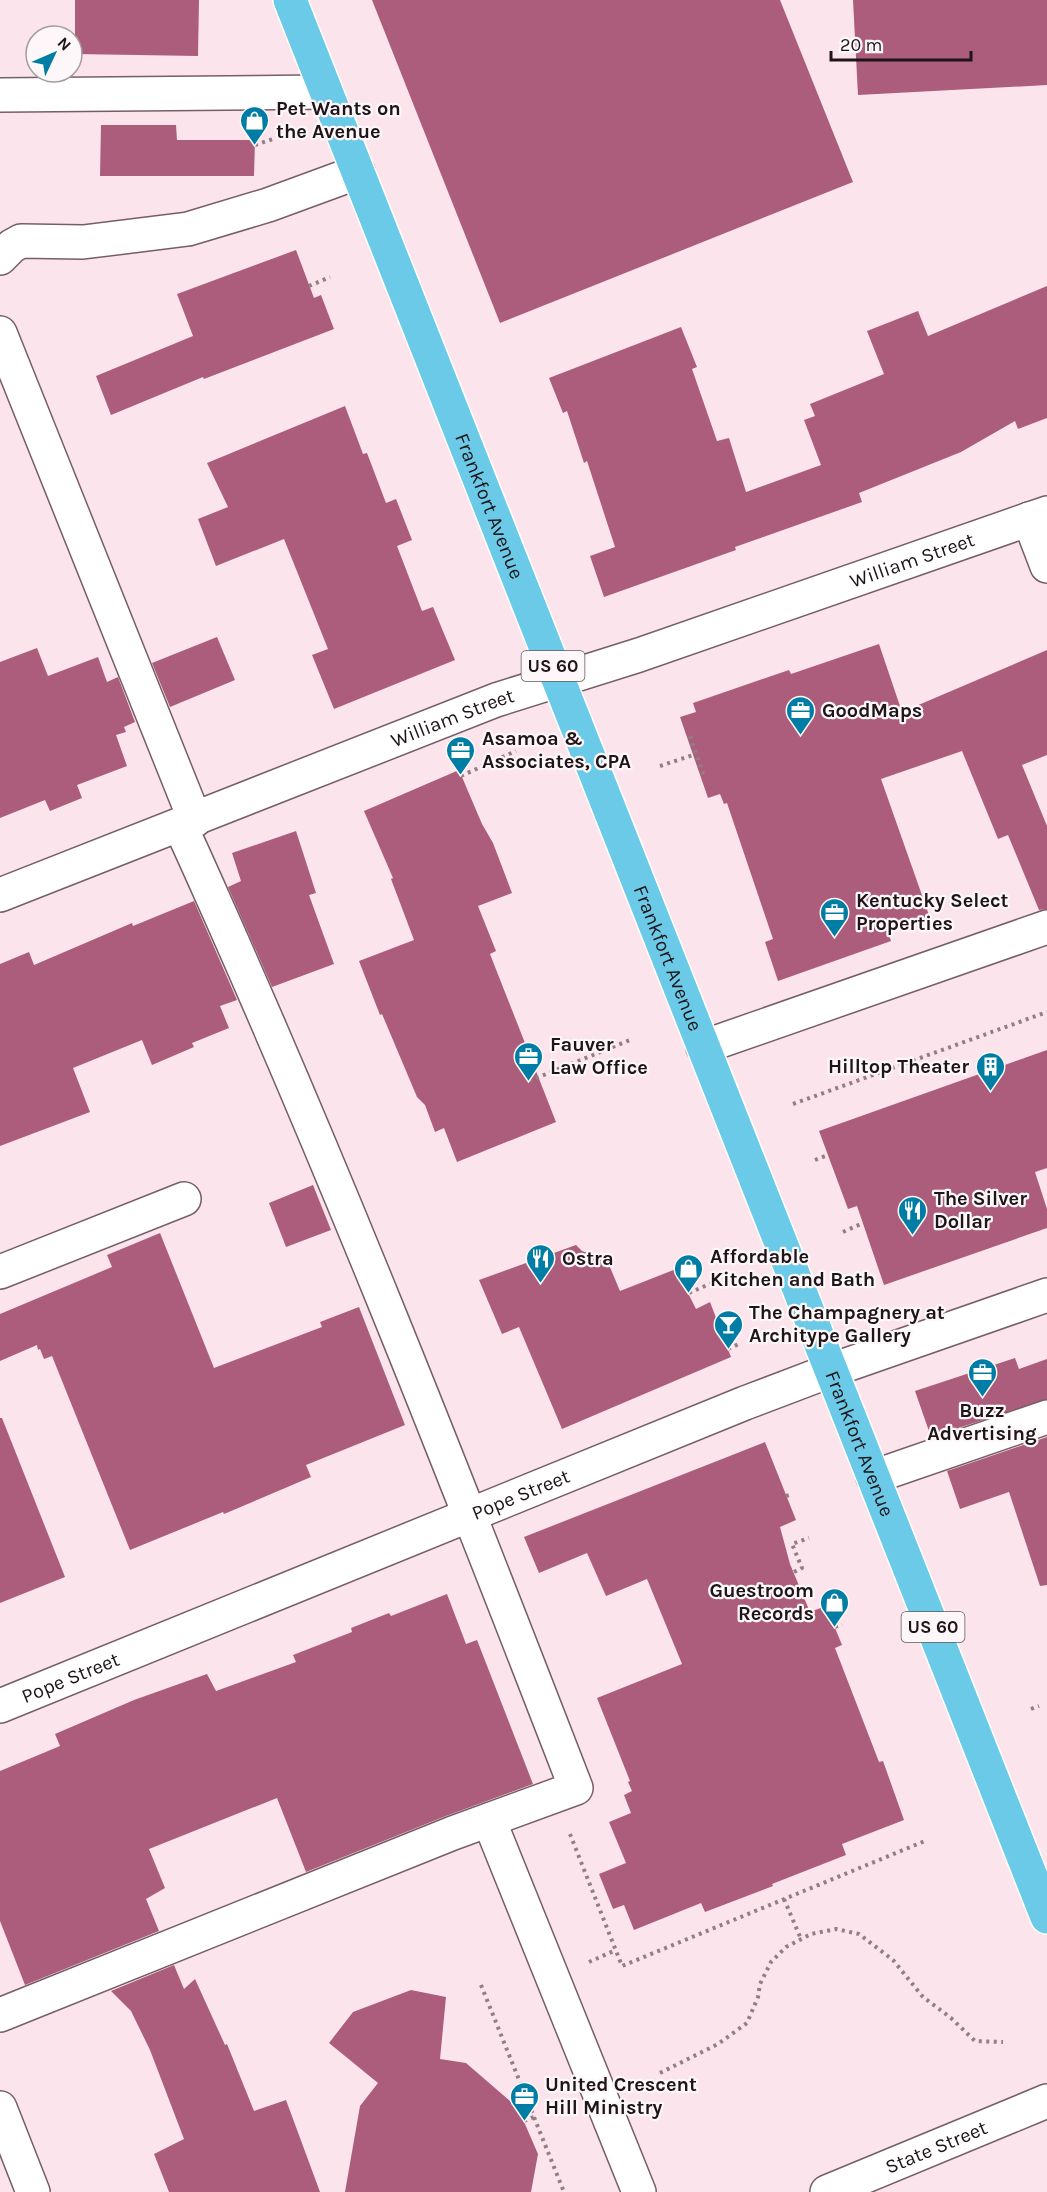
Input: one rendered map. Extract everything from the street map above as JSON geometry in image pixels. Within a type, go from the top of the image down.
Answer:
[{"type":"main road","name":"Frankfort Avenue","points":[[290,0],[1047,1917]]},
{"type":"street","points":[[0,95],[326,92]]},
{"type":"street","points":[[0,258],[21,241],[83,242],[188,230],[268,205],[358,172]]},
{"type":"street","points":[[0,333],[188,823],[470,1515],[576,1788],[489,1820],[0,2015]]},
{"type":"street","points":[[1038,516],[1047,566]]},
{"type":"street","name":"William Street","points":[[0,895],[496,700],[650,651],[1038,516]]},
{"type":"street","points":[[703,1047],[1047,927]]},
{"type":"street","points":[[0,1272],[184,1198]]},
{"type":"street","name":"Pope Street","points":[[0,1706],[745,1403],[1047,1295]]},
{"type":"street","points":[[873,1477],[1047,1417]]},
{"type":"street","points":[[489,1820],[639,2192]]},
{"type":"street","name":"State Street","points":[[826,2192],[1047,2101]]},
{"type":"street","points":[[0,2110],[33,2192]]},
{"type":"path","points":[[255,145],[276,138]]},
{"type":"path","points":[[309,286],[330,277]]},
{"type":"path","points":[[690,736],[704,776]]},
{"type":"path","points":[[461,776],[516,751]]},
{"type":"path","points":[[660,766],[696,754]]},
{"type":"path","points":[[793,1104],[1047,1012]]},
{"type":"path","points":[[529,1081],[630,1040]]},
{"type":"path","points":[[815,1160],[828,1155]]},
{"type":"path","points":[[843,1232],[863,1223]]},
{"type":"path","points":[[688,1293],[714,1282]]},
{"type":"path","points":[[728,1349],[739,1344]]},
{"type":"path","points":[[786,1496],[792,1494]]},
{"type":"path","points":[[794,1572],[802,1568],[792,1544],[809,1538]]},
{"type":"path","points":[[835,1627],[842,1624]]},
{"type":"path","points":[[1030,1709],[1039,1706]]},
{"type":"path","points":[[555,1796],[622,1966],[925,1841]]},
{"type":"path","points":[[784,1899],[801,1939]]},
{"type":"path","points":[[660,2073],[718,2044],[747,2023],[758,1997],[760,1984],[771,1962],[786,1947],[811,1934],[836,1929],[859,1934],[893,1960],[923,1997],[951,2018],[975,2041],[1003,2042]]},
{"type":"path","points":[[586,1963],[616,1950]]},
{"type":"path","points":[[481,1985],[564,2192]]},
{"type":"path","points":[[524,2121],[534,2117]]},
{"type":"building","points":[[75,0],[199,0],[198,56],[84,54],[84,24],[75,24]]},
{"type":"building","points":[[372,0],[780,0],[853,182],[500,323]]},
{"type":"building","points":[[853,0],[1047,0],[1047,85],[858,95]]},
{"type":"building","points":[[101,125],[176,125],[177,140],[255,140],[254,176],[100,176]]},
{"type":"building","points":[[296,250],[314,298],[321,295],[334,329],[204,379],[203,377],[111,415],[96,376],[193,336],[177,294]]},
{"type":"building","points":[[1047,286],[1047,418],[1018,429],[1015,421],[961,452],[859,493],[862,502],[604,597],[590,556],[615,547],[587,461],[584,463],[567,411],[563,413],[549,378],[681,327],[697,367],[692,369],[717,441],[729,438],[746,492],[821,465],[804,420],[815,416],[810,404],[884,374],[867,331],[918,311],[928,336]]},
{"type":"building","points":[[345,406],[363,454],[367,453],[386,503],[396,499],[412,540],[397,546],[422,611],[433,607],[455,660],[334,709],[312,655],[328,649],[284,539],[216,566],[198,519],[228,507],[207,463]]},
{"type":"building","points":[[217,637],[235,680],[170,707],[152,663]]},
{"type":"building","points":[[879,644],[902,712],[1047,650],[1047,755],[1022,765],[1047,826],[1047,909],[1039,910],[1008,835],[998,839],[962,751],[881,779],[930,918],[888,932],[891,941],[778,981],[765,942],[773,939],[727,803],[724,804],[720,794],[708,798],[680,717],[696,712],[693,703],[789,670],[791,674]]},
{"type":"building","points":[[37,648],[48,676],[98,657],[107,682],[118,677],[135,722],[124,727],[126,732],[116,735],[127,766],[77,785],[82,798],[50,811],[45,800],[0,818],[0,662]]},
{"type":"building","points":[[459,770],[482,824],[493,843],[512,893],[478,906],[496,951],[490,954],[556,1122],[457,1162],[444,1128],[435,1132],[425,1105],[417,1097],[382,1014],[380,1015],[359,961],[414,940],[391,879],[393,878],[364,811]]},
{"type":"building","points":[[296,831],[316,893],[309,895],[334,964],[272,987],[228,887],[241,881],[232,853]]},
{"type":"building","points":[[194,901],[237,1000],[220,1006],[229,1028],[192,1043],[194,1047],[152,1065],[142,1040],[73,1068],[90,1112],[0,1146],[0,964],[29,952],[34,965],[132,923],[133,926]]},
{"type":"building","points":[[1047,1050],[1047,1168],[1035,1172],[1047,1209],[1047,1228],[884,1285],[857,1206],[848,1209],[819,1131]]},
{"type":"building","points":[[313,1185],[331,1230],[286,1247],[269,1203]]},
{"type":"building","points":[[160,1233],[214,1368],[322,1327],[320,1322],[359,1307],[405,1425],[306,1465],[311,1477],[130,1550],[52,1356],[44,1359],[37,1345],[0,1361],[0,1314],[112,1267],[107,1255]]},
{"type":"building","points":[[576,1245],[582,1251],[607,1260],[620,1291],[676,1269],[696,1309],[710,1302],[731,1357],[562,1429],[519,1327],[502,1334],[479,1280]]},
{"type":"building","name":"Buzz Advertising","points":[[1015,1358],[1019,1369],[1047,1359],[1047,1399],[931,1437],[915,1391]]},
{"type":"building","points":[[0,1418],[2,1418],[65,1577],[0,1603]]},
{"type":"building","points":[[1047,1437],[1047,1585],[1040,1586],[1009,1492],[960,1509],[947,1471]]},
{"type":"building","points":[[765,1442],[796,1520],[780,1527],[790,1564],[810,1612],[826,1606],[842,1645],[835,1648],[879,1762],[883,1761],[904,1820],[842,1844],[846,1855],[772,1884],[773,1886],[705,1912],[701,1903],[634,1930],[624,1905],[613,1909],[599,1874],[626,1863],[609,1822],[631,1813],[624,1795],[632,1791],[597,1698],[682,1664],[647,1579],[606,1596],[587,1553],[539,1573],[524,1537]]},
{"type":"building","points":[[447,1594],[466,1644],[477,1640],[533,1784],[306,1872],[277,1798],[149,1849],[165,1888],[146,1899],[159,1931],[25,1985],[0,1921],[0,1771],[60,1746],[55,1734],[134,1700],[207,1674],[216,1691],[296,1662],[293,1655],[352,1632],[351,1628],[389,1613],[391,1616]]},
{"type":"building","points":[[174,1965],[184,1989],[195,1979],[225,2045],[227,2044],[254,2111],[286,2100],[320,2192],[169,2192],[154,2154],[184,2139],[150,2050],[131,2011],[111,1991]]},
{"type":"building","points":[[411,1990],[446,1997],[440,2059],[466,2063],[518,2108],[538,2154],[531,2192],[345,2192],[360,2106],[378,2083],[329,2043],[353,2012]]},
{"type":"place","name":"Pet Wants on the Avenue","points":[[255,146]]},
{"type":"place","name":"GoodMaps","points":[[801,736]]},
{"type":"place","name":"Asamoa & Associates, CPA","points":[[461,776]]},
{"type":"place","name":"Kentucky Select Properties","points":[[835,938]]},
{"type":"place","name":"Fauver Law Office","points":[[529,1082]]},
{"type":"place","name":"Hilltop Theater","points":[[990,1092]]},
{"type":"place","name":"The Silver Dollar","points":[[913,1236]]},
{"type":"place","name":"Ostra","points":[[541,1284]]},
{"type":"place","name":"Affordable Kitchen and Bath","points":[[689,1294]]},
{"type":"place","name":"The Champagnery at Architype Gallery","points":[[728,1350]]},
{"type":"place","name":"Buzz Advertising","points":[[982,1398]]},
{"type":"place","name":"Guestroom Records","points":[[835,1628]]},
{"type":"place","name":"United Crescent Hill Ministry","points":[[524,2122]]}]
